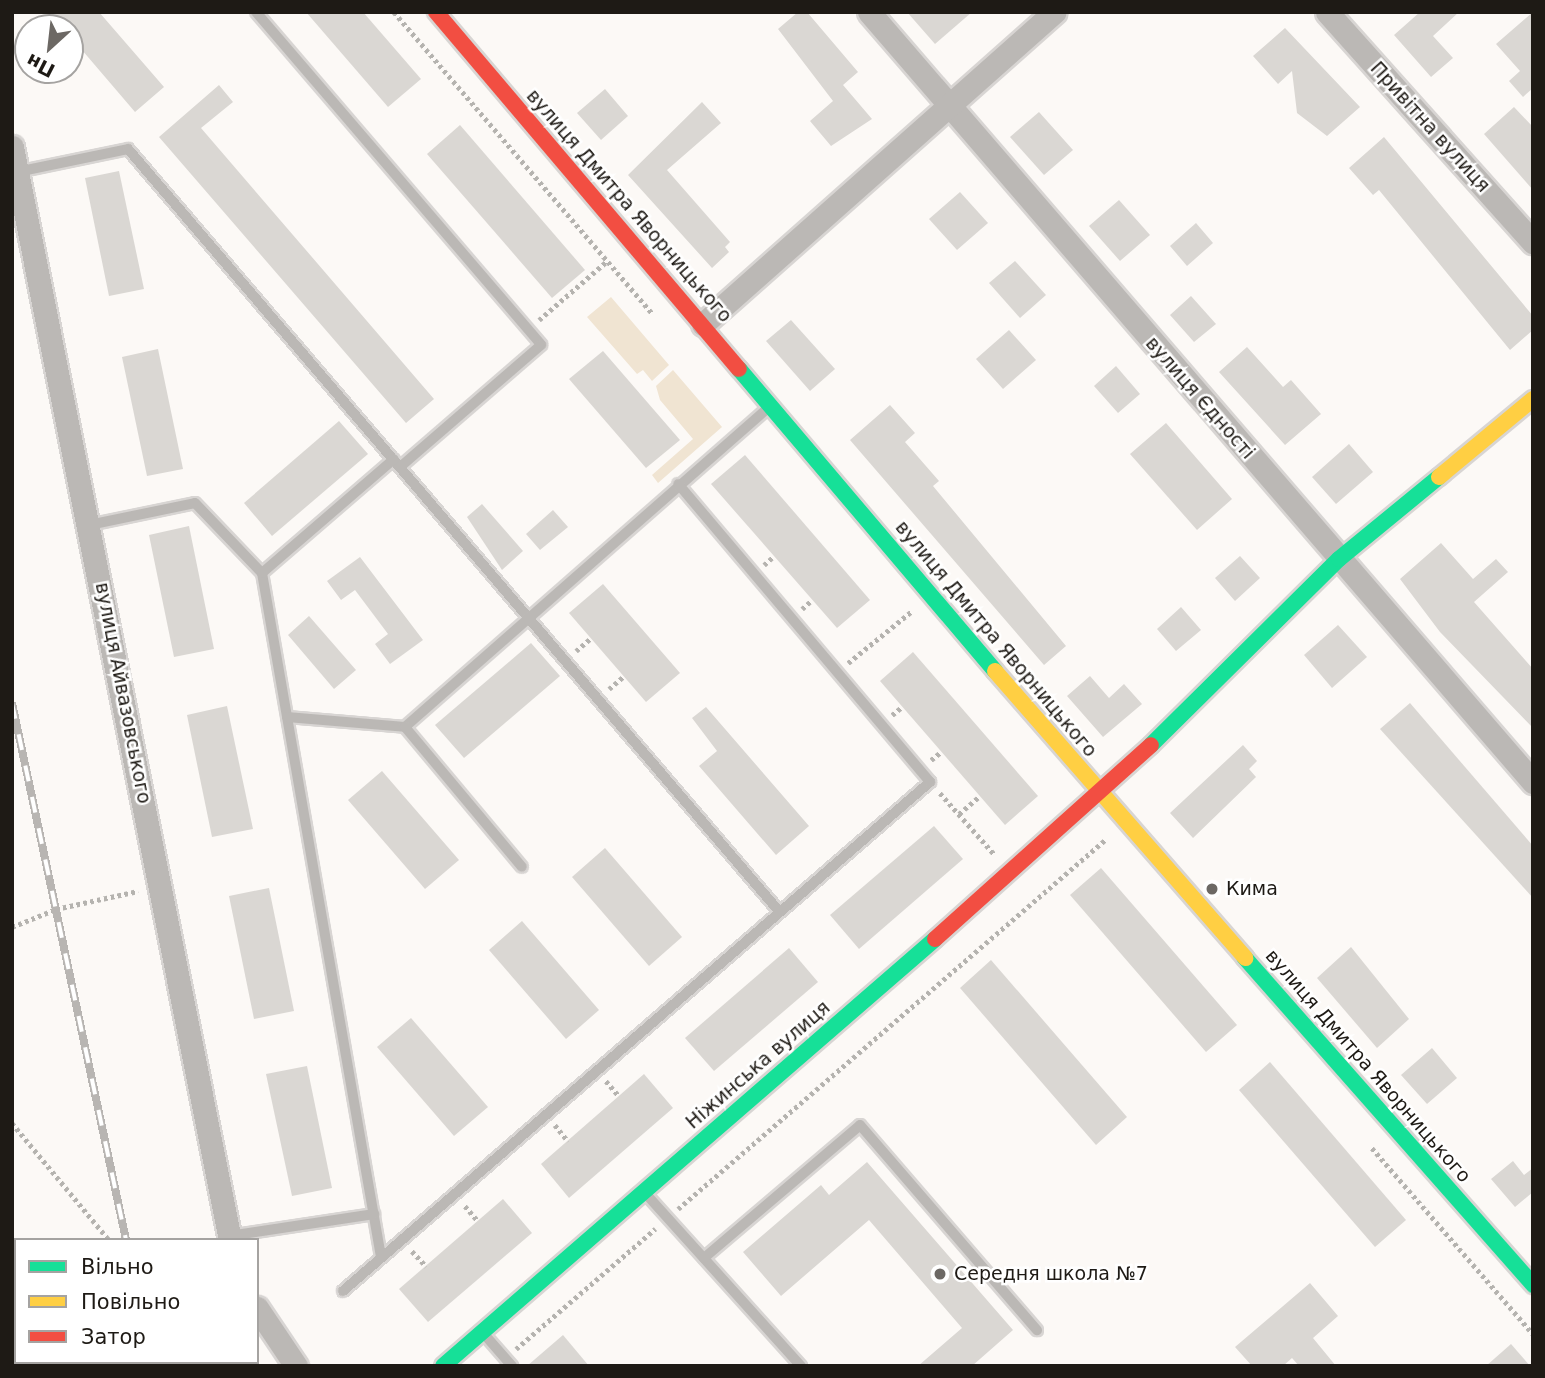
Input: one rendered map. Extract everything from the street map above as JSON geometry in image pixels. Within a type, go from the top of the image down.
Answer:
[{"type":"street","name":"вулиця Дмитра Яворницького","points":[[436,12],[1101,795],[1533,1285]]},
{"type":"street","name":"вулиця Єдності","points":[[869,12],[1533,782]]},
{"type":"street","points":[[703,324],[947,103],[1055,12]]},
{"type":"street","name":"Привітна вулиця","points":[[1327,12],[1533,242]]},
{"type":"street","name":"вулиця Айвазовського","points":[[12,147],[162,887],[229,1238]]},
{"type":"street","name":"Ніжинська вулиця","points":[[443,1366],[1101,795],[1339,559],[1533,399]]},
{"type":"street","points":[[259,1311],[296,1366]]},
{"type":"lane","points":[[256,12],[541,345],[262,573]]},
{"type":"lane","points":[[17,172],[128,149],[778,909]]},
{"type":"lane","points":[[405,727],[527,613],[771,405]]},
{"type":"lane","points":[[343,1291],[778,909],[930,782],[678,484]]},
{"type":"lane","points":[[89,525],[195,503],[262,573],[382,1258]]},
{"type":"lane","points":[[287,717],[405,727],[522,867]]},
{"type":"lane","points":[[704,1258],[860,1125],[1037,1330]]},
{"type":"lane","points":[[644,1191],[801,1366]]},
{"type":"lane","points":[[229,1238],[374,1214]]},
{"type":"lane","points":[[482,1332],[509,1362]]},
{"type":"path","points":[[528,329],[631,240]]},
{"type":"path","points":[[837,672],[932,596]]},
{"type":"path","points":[[930,782],[1011,873]]},
{"type":"path","points":[[959,814],[980,796]]},
{"type":"path","points":[[509,1362],[667,1218],[1105,840]]},
{"type":"path","points":[[12,927],[56,909],[162,887]]},
{"type":"path","points":[[12,1124],[107,1238]]},
{"type":"shaded area","points":[[611,297],[669,365],[652,381],[643,370],[637,374],[587,317]]},
{"type":"shaded area","points":[[673,370],[722,427],[658,483],[652,475],[693,439],[660,400],[656,386]]},
{"type":"building","points":[[49,12],[99,12],[164,87],[135,112],[84,52],[84,14]]},
{"type":"building","points":[[306,12],[363,12],[421,79],[388,107]]},
{"type":"building","points":[[798,12],[807,12],[858,72],[843,85],[872,119],[831,146],[810,121],[833,101],[778,29]]},
{"type":"building","points":[[907,12],[972,12],[935,44]]},
{"type":"building","points":[[1420,12],[1459,12],[1433,36],[1453,58],[1431,77],[1394,35]]},
{"type":"building","points":[[1533,12],[1533,88],[1523,97],[1509,81],[1520,71],[1496,44]]},
{"type":"building","points":[[1285,28],[1360,107],[1327,136],[1297,113],[1292,71],[1278,84],[1253,56]]},
{"type":"building","points":[[219,85],[233,102],[201,128],[434,399],[406,423],[159,137]]},
{"type":"building","points":[[605,89],[628,116],[601,140],[577,113]]},
{"type":"building","points":[[702,102],[721,123],[667,170],[730,242],[725,247],[729,252],[712,268],[628,175]]},
{"type":"building","points":[[1514,107],[1533,127],[1533,190],[1484,134]]},
{"type":"building","points":[[1039,112],[1073,150],[1044,175],[1010,137]]},
{"type":"building","points":[[460,125],[585,270],[552,298],[427,154]]},
{"type":"building","points":[[1384,137],[1533,316],[1533,330],[1510,350],[1379,190],[1373,195],[1349,168]]},
{"type":"building","points":[[119,171],[144,289],[109,296],[85,178]]},
{"type":"building","points":[[960,192],[988,223],[957,250],[929,219]]},
{"type":"building","points":[[1119,200],[1150,235],[1120,261],[1089,226]]},
{"type":"building","points":[[1196,223],[1213,243],[1187,266],[1170,246]]},
{"type":"building","points":[[1015,261],[1046,295],[1020,318],[989,283]]},
{"type":"building","points":[[1191,296],[1216,324],[1194,342],[1170,315]]},
{"type":"building","points":[[791,320],[835,369],[810,391],[766,341]]},
{"type":"building","points":[[1009,330],[1036,360],[1003,389],[976,359]]},
{"type":"building","points":[[1247,347],[1283,387],[1291,380],[1321,414],[1285,445],[1219,372]]},
{"type":"building","points":[[158,349],[183,469],[147,476],[122,357]]},
{"type":"building","points":[[603,351],[680,440],[646,468],[569,379]]},
{"type":"building","points":[[1116,366],[1140,394],[1118,413],[1094,386]]},
{"type":"building","points":[[890,405],[915,433],[905,442],[939,481],[933,486],[1066,646],[1044,665],[850,440]]},
{"type":"building","points":[[339,421],[368,454],[272,536],[244,503]]},
{"type":"building","points":[[1166,423],[1232,499],[1197,530],[1130,454]]},
{"type":"building","points":[[1349,444],[1373,472],[1336,504],[1312,477]]},
{"type":"building","points":[[745,455],[870,600],[837,628],[711,484]]},
{"type":"building","points":[[482,504],[523,551],[502,570],[467,517]]},
{"type":"building","points":[[553,510],[568,527],[540,550],[526,534]]},
{"type":"building","points":[[189,526],[214,649],[174,657],[149,535]]},
{"type":"building","points":[[1441,543],[1473,579],[1496,559],[1508,572],[1474,602],[1533,669],[1533,728],[1440,632],[1400,579]]},
{"type":"building","points":[[1240,556],[1260,578],[1235,601],[1215,578]]},
{"type":"building","points":[[360,557],[423,640],[390,664],[375,644],[388,634],[355,590],[341,600],[327,581]]},
{"type":"building","points":[[603,584],[680,673],[646,702],[569,613]]},
{"type":"building","points":[[1181,607],[1201,630],[1176,651],[1157,629]]},
{"type":"building","points":[[309,616],[356,670],[334,689],[288,635]]},
{"type":"building","points":[[1338,625],[1367,657],[1332,688],[1304,655]]},
{"type":"building","points":[[531,643],[560,676],[464,758],[435,725]]},
{"type":"building","points":[[913,652],[1038,796],[1005,825],[880,681]]},
{"type":"building","points":[[1090,676],[1109,698],[1124,684],[1142,704],[1103,737],[1067,696]]},
{"type":"building","points":[[1410,703],[1533,846],[1533,898],[1380,729]]},
{"type":"building","points":[[227,706],[253,829],[212,837],[187,715]]},
{"type":"building","points":[[706,707],[809,826],[776,855],[699,766],[717,751],[692,718]]},
{"type":"building","points":[[1243,745],[1257,761],[1249,769],[1256,777],[1193,838],[1170,813]]},
{"type":"building","points":[[382,771],[459,860],[425,889],[348,800]]},
{"type":"building","points":[[934,826],[963,859],[859,949],[830,915]]},
{"type":"building","points":[[605,848],[682,937],[649,966],[572,877]]},
{"type":"building","points":[[1101,868],[1237,1025],[1206,1052],[1070,895]]},
{"type":"building","points":[[269,888],[294,1011],[254,1019],[229,896]]},
{"type":"building","points":[[522,921],[599,1010],[566,1039],[489,950]]},
{"type":"building","points":[[1351,947],[1409,1019],[1377,1048],[1317,978]]},
{"type":"building","points":[[789,948],[818,982],[714,1071],[685,1038]]},
{"type":"building","points":[[991,960],[1127,1117],[1096,1145],[960,988]]},
{"type":"building","points":[[411,1018],[488,1107],[454,1136],[377,1047]]},
{"type":"building","points":[[1432,1048],[1457,1078],[1427,1104],[1401,1075]]},
{"type":"building","points":[[1270,1062],[1406,1220],[1375,1247],[1239,1090]]},
{"type":"building","points":[[307,1066],[332,1188],[292,1196],[266,1074]]},
{"type":"building","points":[[644,1074],[673,1108],[569,1198],[541,1164]]},
{"type":"building","points":[[1513,1161],[1524,1175],[1533,1168],[1533,1192],[1515,1207],[1491,1179]]},
{"type":"building","name":"Середня школа №7","points":[[867,1162],[1013,1330],[972,1366],[918,1366],[962,1328],[869,1220],[781,1296],[743,1252],[821,1185],[829,1195]]},
{"type":"building","points":[[503,1199],[532,1233],[428,1322],[399,1289]]},
{"type":"building","points":[[1310,1283],[1338,1316],[1313,1338],[1336,1366],[1299,1366],[1292,1358],[1283,1366],[1252,1366],[1235,1347]]},
{"type":"building","points":[[563,1335],[589,1366],[527,1366]]},
{"type":"building","points":[[1511,1344],[1530,1366],[1486,1366]]},
{"type":"railway","points":[[12,703],[126,1238]]},
{"type":"traffic: fast","points":[[739,369],[995,671]]},
{"type":"traffic: fast","points":[[1151,745],[1339,559],[1439,477]]},
{"type":"traffic: fast","points":[[443,1366],[935,939]]},
{"type":"traffic: fast","points":[[1245,958],[1533,1285]]},
{"type":"traffic: slow","points":[[1439,477],[1533,399]]},
{"type":"traffic: slow","points":[[995,671],[1245,958]]},
{"type":"traffic: jam","points":[[436,12],[739,369]]},
{"type":"traffic: jam","points":[[935,939],[1151,745]]},
{"type":"place","name":"Кима","points":[[1212,889]]},
{"type":"place","name":"Середня школа №7","points":[[940,1274]]}]
